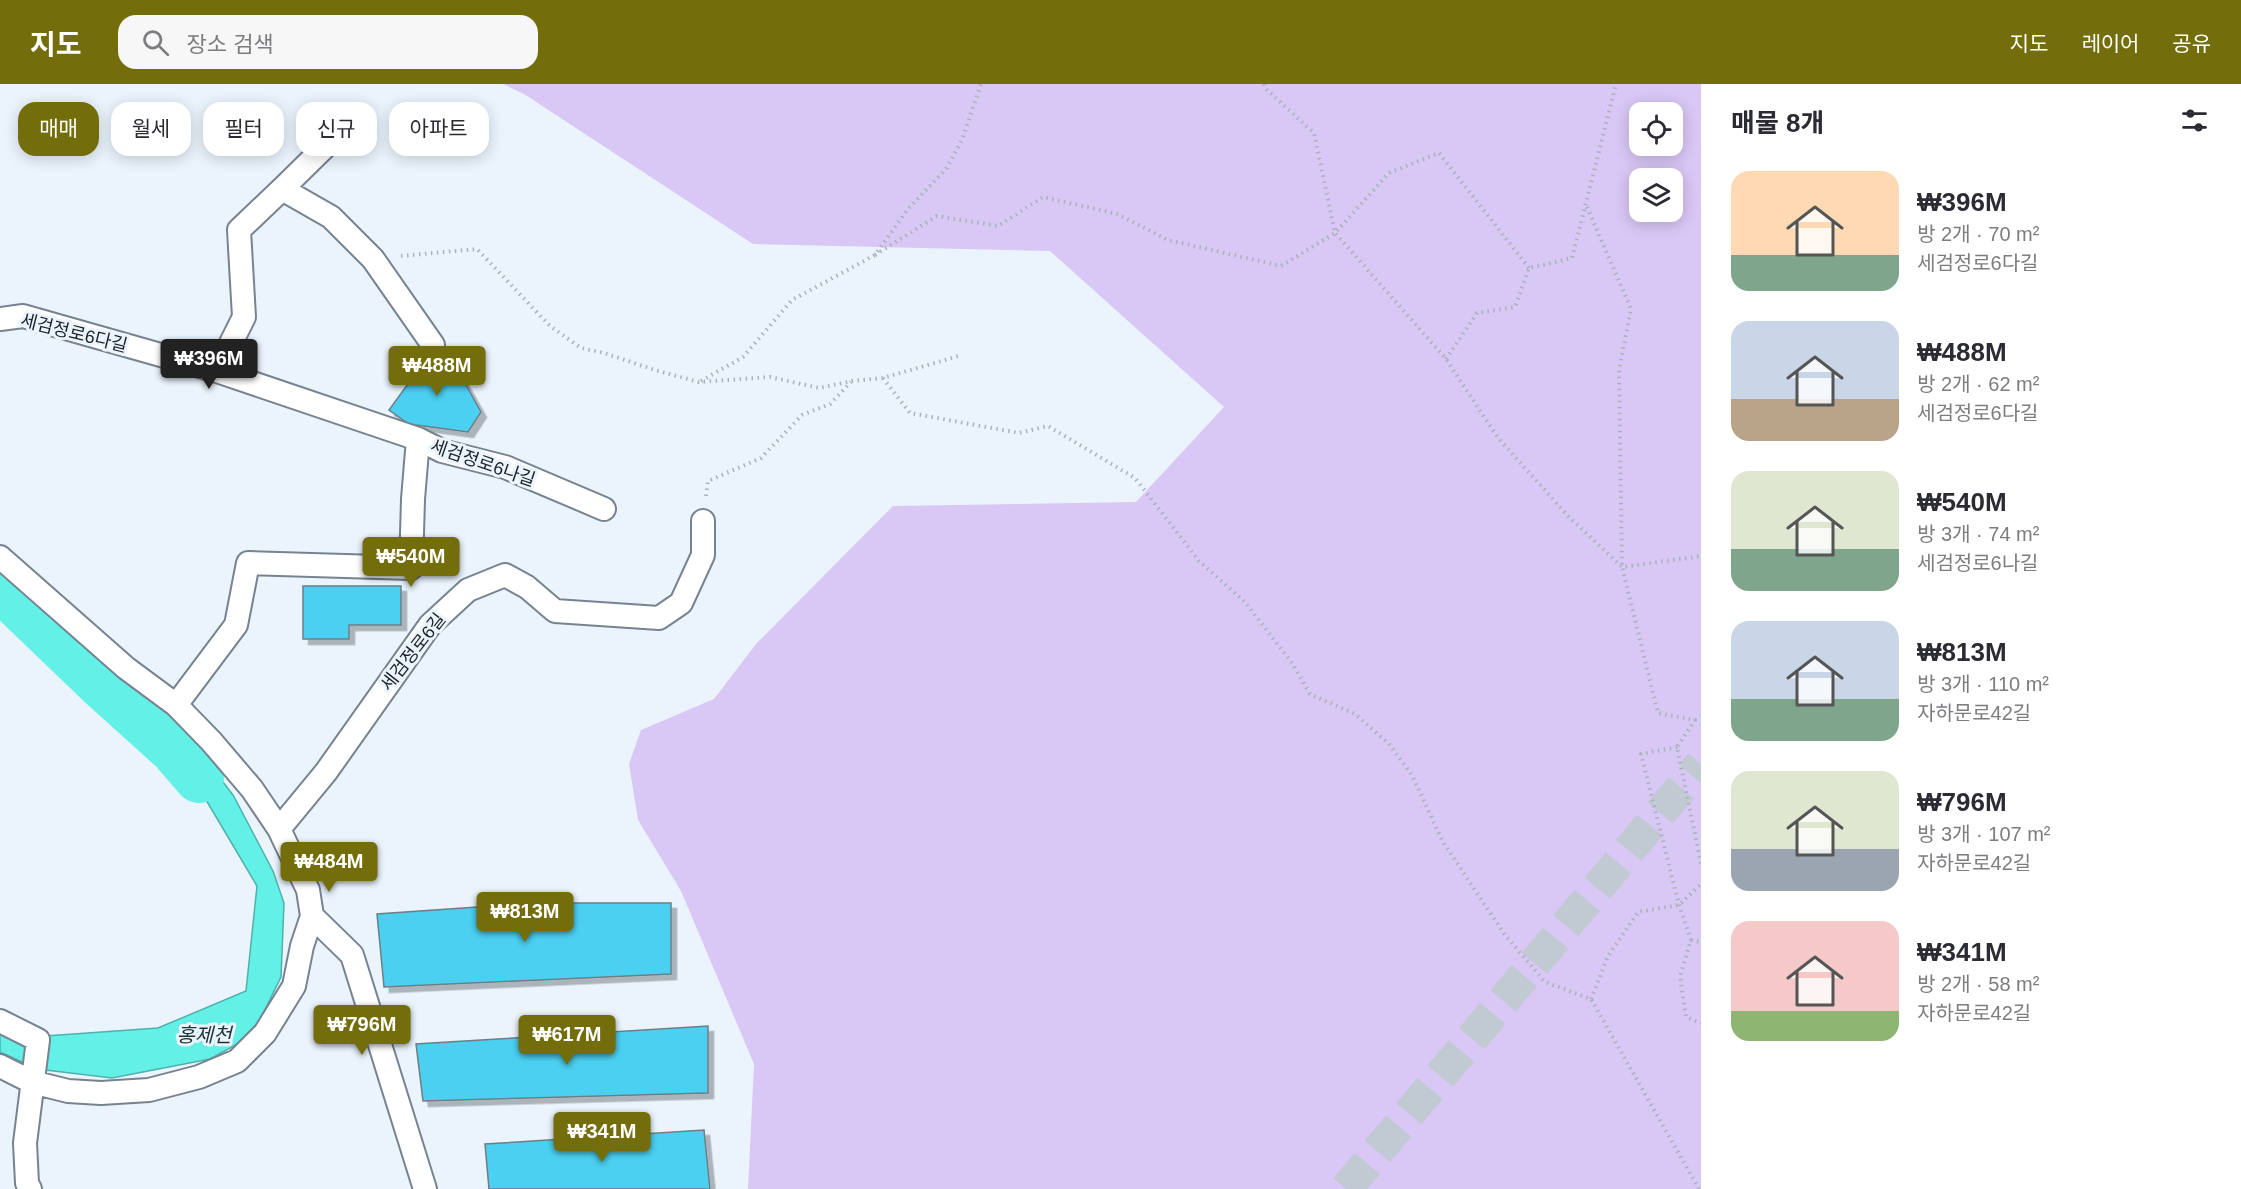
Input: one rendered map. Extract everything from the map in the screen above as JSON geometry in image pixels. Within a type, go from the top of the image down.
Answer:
[{"type":"street","points":[[217,371],[244,317],[239,230],[316,156]]},
{"type":"street","points":[[282,189],[331,218],[374,259],[433,345]]},
{"type":"street","name":"세검정로6다길","points":[[0,319],[23,316],[217,371],[418,439]]},
{"type":"street","name":"세검정로6나길","points":[[176,705],[236,626],[248,562],[411,568],[412,499],[418,439],[442,451],[505,467],[604,509]]},
{"type":"street","name":"세검정로6길","points":[[279,829],[326,772],[430,625],[468,590],[505,575],[527,587],[555,611],[659,618],[681,603],[703,555],[703,521]]},
{"type":"street","points":[[0,557],[126,668],[176,705],[211,741],[252,789],[279,829],[308,890],[312,916],[302,946],[294,986],[265,1033],[237,1061],[200,1077],[149,1090],[101,1093],[68,1091],[32,1082],[0,1066]]},
{"type":"street","points":[[312,916],[352,955],[424,1189]]},
{"type":"street","points":[[0,1021],[38,1040],[25,1143],[27,1183],[30,1189]]},
{"type":"path","points":[[875,255],[908,209],[946,169],[962,140],[981,84]]},
{"type":"path","points":[[1264,84],[1265,88],[1314,133],[1335,233],[1446,359],[1498,438],[1568,516],[1622,567]]},
{"type":"path","points":[[1529,268],[1572,258],[1587,207],[1616,84]]},
{"type":"path","points":[[699,382],[743,357],[792,300],[875,255],[937,216],[998,226],[1043,197],[1117,214],[1168,240],[1281,266],[1335,233],[1389,173],[1439,153],[1529,268]]},
{"type":"path","points":[[1587,207],[1631,309],[1619,370],[1622,567],[1658,713],[1695,720],[1677,747],[1701,864]]},
{"type":"path","points":[[374,259],[477,249],[550,326],[581,348],[604,352],[655,370],[699,382],[770,377],[819,388],[852,381],[883,378],[962,355]]},
{"type":"path","points":[[1446,359],[1477,313],[1515,307],[1529,268]]},
{"type":"path","points":[[883,378],[910,413],[1019,432],[1048,426],[1135,478],[1198,561],[1245,602],[1292,663],[1310,694],[1355,714],[1389,744],[1412,775],[1443,842],[1505,935],[1545,982],[1591,999],[1699,1189]]},
{"type":"path","points":[[703,521],[708,481],[761,458],[802,415],[830,404],[852,381]]},
{"type":"path","points":[[1622,567],[1701,556]]},
{"type":"path","points":[[1677,747],[1641,754],[1679,905],[1691,940],[1680,976],[1686,1017],[1701,1023]]},
{"type":"path","points":[[1591,999],[1608,956],[1638,912],[1679,905],[1701,884]]},
{"type":"path","points":[[1691,940],[1701,942]]},
{"type":"shaded area","points":[[503,84],[1701,84],[1701,1189],[748,1189],[754,1064],[681,891],[638,820],[629,764],[641,730],[714,699],[756,644],[893,506],[1136,502],[1224,407],[1050,251],[753,244],[524,94]]},
{"type":"water","name":"홍제천","points":[[0,545],[161,702],[233,795],[273,871],[284,903],[281,977],[252,1036],[210,1059],[112,1078],[37,1069],[0,1052],[0,1013],[45,1036],[158,1028],[246,991],[257,886],[196,783],[131,703],[23,597],[0,578]]},
{"type":"building","points":[[431,352],[451,358],[481,412],[468,432],[409,424],[389,410]]},
{"type":"building","points":[[303,586],[401,586],[401,625],[349,625],[349,639],[303,639]]},
{"type":"building","points":[[536,903],[671,903],[671,974],[384,987],[377,914]]},
{"type":"building","points":[[708,1026],[708,1093],[423,1101],[416,1044]]},
{"type":"building","points":[[704,1130],[710,1189],[489,1189],[485,1144]]},
{"type":"waterway","name":"홍제천","points":[[0,586],[174,749],[199,778]]},
{"type":"tunnel","points":[[1346,1189],[1701,764]]}]
